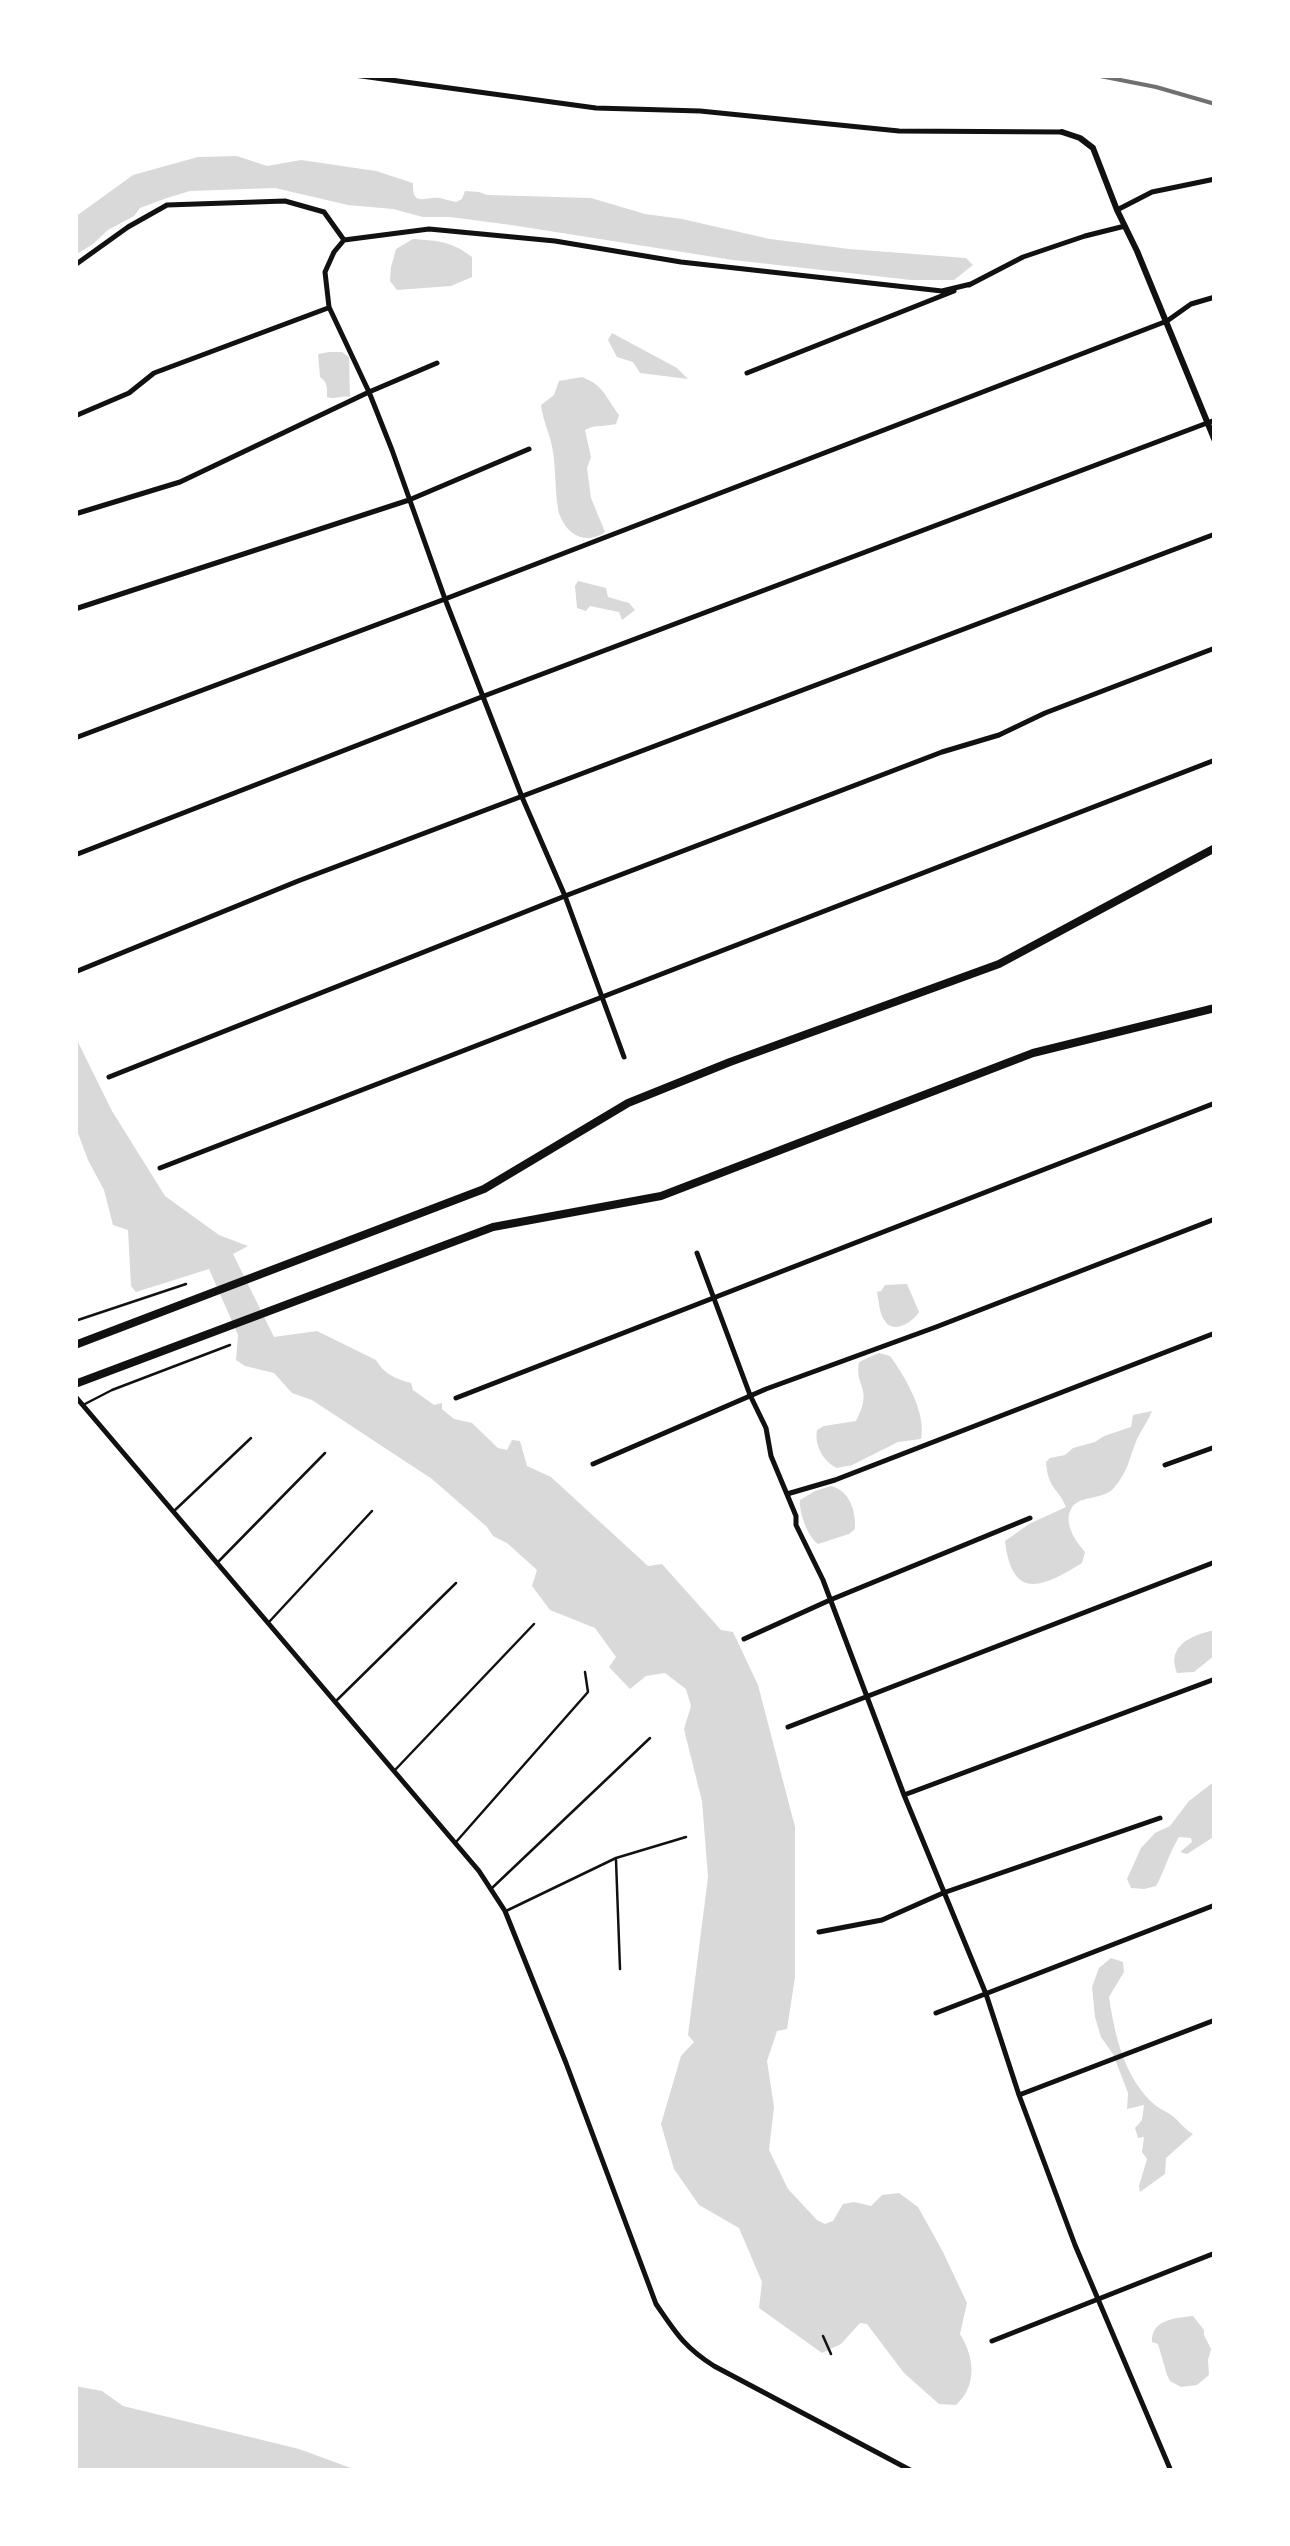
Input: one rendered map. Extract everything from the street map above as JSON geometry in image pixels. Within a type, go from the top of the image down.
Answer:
[{"type":"main road","points":[[75,1346],[484,1189],[628,1103],[999,964],[1215,848]]},
{"type":"main road","points":[[75,1384],[493,1226],[661,1196],[1033,1053],[1215,1008]]},
{"type":"street","points":[[354,75],[596,108],[700,111],[899,131],[1062,132],[1080,138],[1093,148],[1212,422],[1215,441]]},
{"type":"street","points":[[1117,210],[1152,192],[1215,180]]},
{"type":"street","points":[[75,265],[167,205],[285,200],[324,212],[344,240]]},
{"type":"street","points":[[748,372],[971,284],[1022,257],[1125,226]]},
{"type":"street","points":[[624,1056],[565,896],[445,599],[392,450],[328,308],[325,272],[344,240],[429,229],[555,241],[681,262],[942,291],[971,284]]},
{"type":"street","points":[[75,738],[1167,320],[1191,304],[1215,297]]},
{"type":"street","points":[[75,416],[129,393],[154,373],[328,308]]},
{"type":"street","points":[[75,514],[180,482],[437,363]]},
{"type":"street","points":[[75,855],[484,696],[1212,422]]},
{"type":"street","points":[[75,608],[409,500],[529,450]]},
{"type":"street","points":[[75,972],[298,881],[1215,534]]},
{"type":"street","points":[[109,1078],[565,896],[942,752],[1000,735],[1045,713],[1215,648]]},
{"type":"street","points":[[160,1168],[1215,760]]},
{"type":"street","points":[[456,1398],[1215,1103]]},
{"type":"street","points":[[593,1464],[750,1395],[1215,1218]]},
{"type":"street","points":[[697,1254],[766,1428],[771,1456],[796,1516],[796,1525],[812,1555],[986,1994],[1019,2095],[1097,2299],[1171,2471]]},
{"type":"street","points":[[788,1494],[834,1480],[1215,1333]]},
{"type":"street","points":[[75,1396],[491,1889],[505,1912],[566,2063],[656,2304],[691,2351],[912,2471]]},
{"type":"street","points":[[1166,1466],[1215,1446]]},
{"type":"street","points":[[744,1639],[1030,1518]]},
{"type":"street","points":[[788,1728],[1215,1562]]},
{"type":"street","points":[[904,1794],[1215,1679]]},
{"type":"street","points":[[819,1932],[882,1920],[943,1893],[1160,1818]]},
{"type":"street","points":[[936,2013],[1215,1905]]},
{"type":"street","points":[[1019,2095],[1215,2020]]},
{"type":"street","points":[[992,2341],[1215,2253]]},
{"type":"lane","points":[[75,1321],[186,1284]]},
{"type":"lane","points":[[82,1406],[112,1390],[230,1345]]},
{"type":"lane","points":[[173,1512],[250,1438]]},
{"type":"lane","points":[[217,1564],[325,1453]]},
{"type":"lane","points":[[268,1624],[372,1511]]},
{"type":"lane","points":[[336,1702],[456,1583]]},
{"type":"lane","points":[[394,1771],[534,1624]]},
{"type":"lane","points":[[455,1843],[588,1692],[585,1672]]},
{"type":"lane","points":[[491,1889],[650,1738]]},
{"type":"lane","points":[[505,1912],[616,1858],[686,1837]]},
{"type":"lane","points":[[616,1858],[620,1969]]},
{"type":"path","points":[[823,2336],[831,2354]]},
{"type":"shaded area","points":[[237,156],[267,166],[301,160],[376,171],[413,183],[415,196],[420,199],[456,202],[465,191],[591,198],[645,214],[770,239],[966,258],[973,265],[954,280],[911,280],[733,260],[450,217],[423,217],[275,188],[190,191],[167,198],[140,208],[75,255],[75,217],[133,175],[198,157]]},
{"type":"shaded area","points":[[413,239],[444,243],[465,252],[472,257],[472,277],[451,286],[397,290],[390,281],[396,249]]},
{"type":"shaded area","points":[[612,333],[677,368],[688,379],[640,373],[633,362],[617,357],[608,340]]},
{"type":"shaded area","points":[[342,352],[349,357],[350,397],[327,397],[318,354]]},
{"type":"shaded area","points":[[582,377],[600,388],[619,415],[616,424],[585,430],[591,457],[587,468],[591,498],[605,532],[592,538],[573,533],[560,516],[552,446],[541,405],[554,395],[559,381]]},
{"type":"shaded area","points":[[578,581],[606,588],[608,597],[629,603],[635,610],[622,620],[619,612],[590,606],[586,611],[577,608]]},
{"type":"shaded area","points":[[75,1036],[112,1111],[165,1196],[219,1235],[248,1246],[233,1254],[274,1337],[317,1331],[376,1360],[391,1375],[411,1383],[413,1390],[434,1405],[442,1403],[442,1409],[454,1419],[472,1423],[498,1448],[507,1450],[512,1440],[520,1441],[527,1466],[551,1477],[648,1566],[662,1564],[721,1630],[733,1632],[758,1685],[795,1827],[795,1977],[787,2029],[777,2031],[767,2061],[774,2107],[769,2150],[788,2189],[825,2224],[833,2221],[843,2204],[871,2206],[882,2195],[899,2193],[918,2207],[967,2303],[960,2334],[972,2371],[968,2389],[956,2405],[939,2404],[904,2373],[867,2324],[860,2323],[841,2344],[822,2353],[759,2308],[762,2282],[739,2228],[699,2205],[674,2169],[661,2124],[681,2056],[694,2042],[688,2035],[708,1877],[702,1801],[684,1729],[691,1706],[686,1689],[665,1673],[646,1676],[630,1689],[609,1667],[616,1657],[595,1628],[550,1610],[532,1586],[537,1570],[507,1543],[493,1536],[432,1479],[312,1400],[292,1393],[274,1373],[236,1360],[238,1335],[209,1269],[136,1292],[131,1286],[128,1230],[113,1225],[104,1190],[75,1125]]},
{"type":"shaded area","points":[[907,1284],[919,1312],[907,1323],[891,1326],[882,1315],[877,1292],[885,1285]]},
{"type":"shaded area","points":[[879,1353],[890,1356],[908,1384],[921,1418],[921,1439],[898,1442],[852,1465],[837,1468],[821,1453],[817,1430],[856,1421],[864,1394],[859,1362]]},
{"type":"shaded area","points":[[1152,1411],[1113,1489],[1071,1509],[1070,1526],[1085,1552],[1082,1563],[1042,1583],[1022,1581],[1014,1573],[1005,1541],[1029,1524],[1066,1507],[1051,1483],[1046,1462],[1131,1427],[1133,1415]]},
{"type":"shaded area","points":[[831,1486],[843,1492],[850,1503],[855,1529],[818,1544],[805,1524],[800,1500]]},
{"type":"shaded area","points":[[1215,1630],[1215,1655],[1194,1672],[1177,1673],[1175,1656],[1183,1643]]},
{"type":"shaded area","points":[[1215,1781],[1215,1836],[1187,1854],[1180,1852],[1192,1842],[1191,1838],[1179,1837],[1156,1886],[1131,1888],[1127,1879],[1141,1848],[1155,1833],[1170,1826],[1189,1801]]},
{"type":"shaded area","points":[[1111,1958],[1123,1962],[1124,1972],[1109,1997],[1128,2069],[1155,2105],[1193,2134],[1166,2158],[1165,2174],[1140,2192],[1147,2159],[1142,2152],[1144,2137],[1138,2138],[1135,2128],[1142,2120],[1144,2105],[1127,2109],[1128,2093],[1095,2017],[1092,1987],[1099,1968]]},
{"type":"shaded area","points":[[1193,2316],[1211,2349],[1209,2375],[1197,2385],[1181,2387],[1170,2381],[1158,2344],[1152,2342],[1153,2334],[1166,2321]]},
{"type":"shaded area","points":[[75,2386],[102,2391],[123,2406],[299,2449],[359,2471],[75,2471]]},
{"type":"railway","points":[[1095,75],[1215,104]]}]
